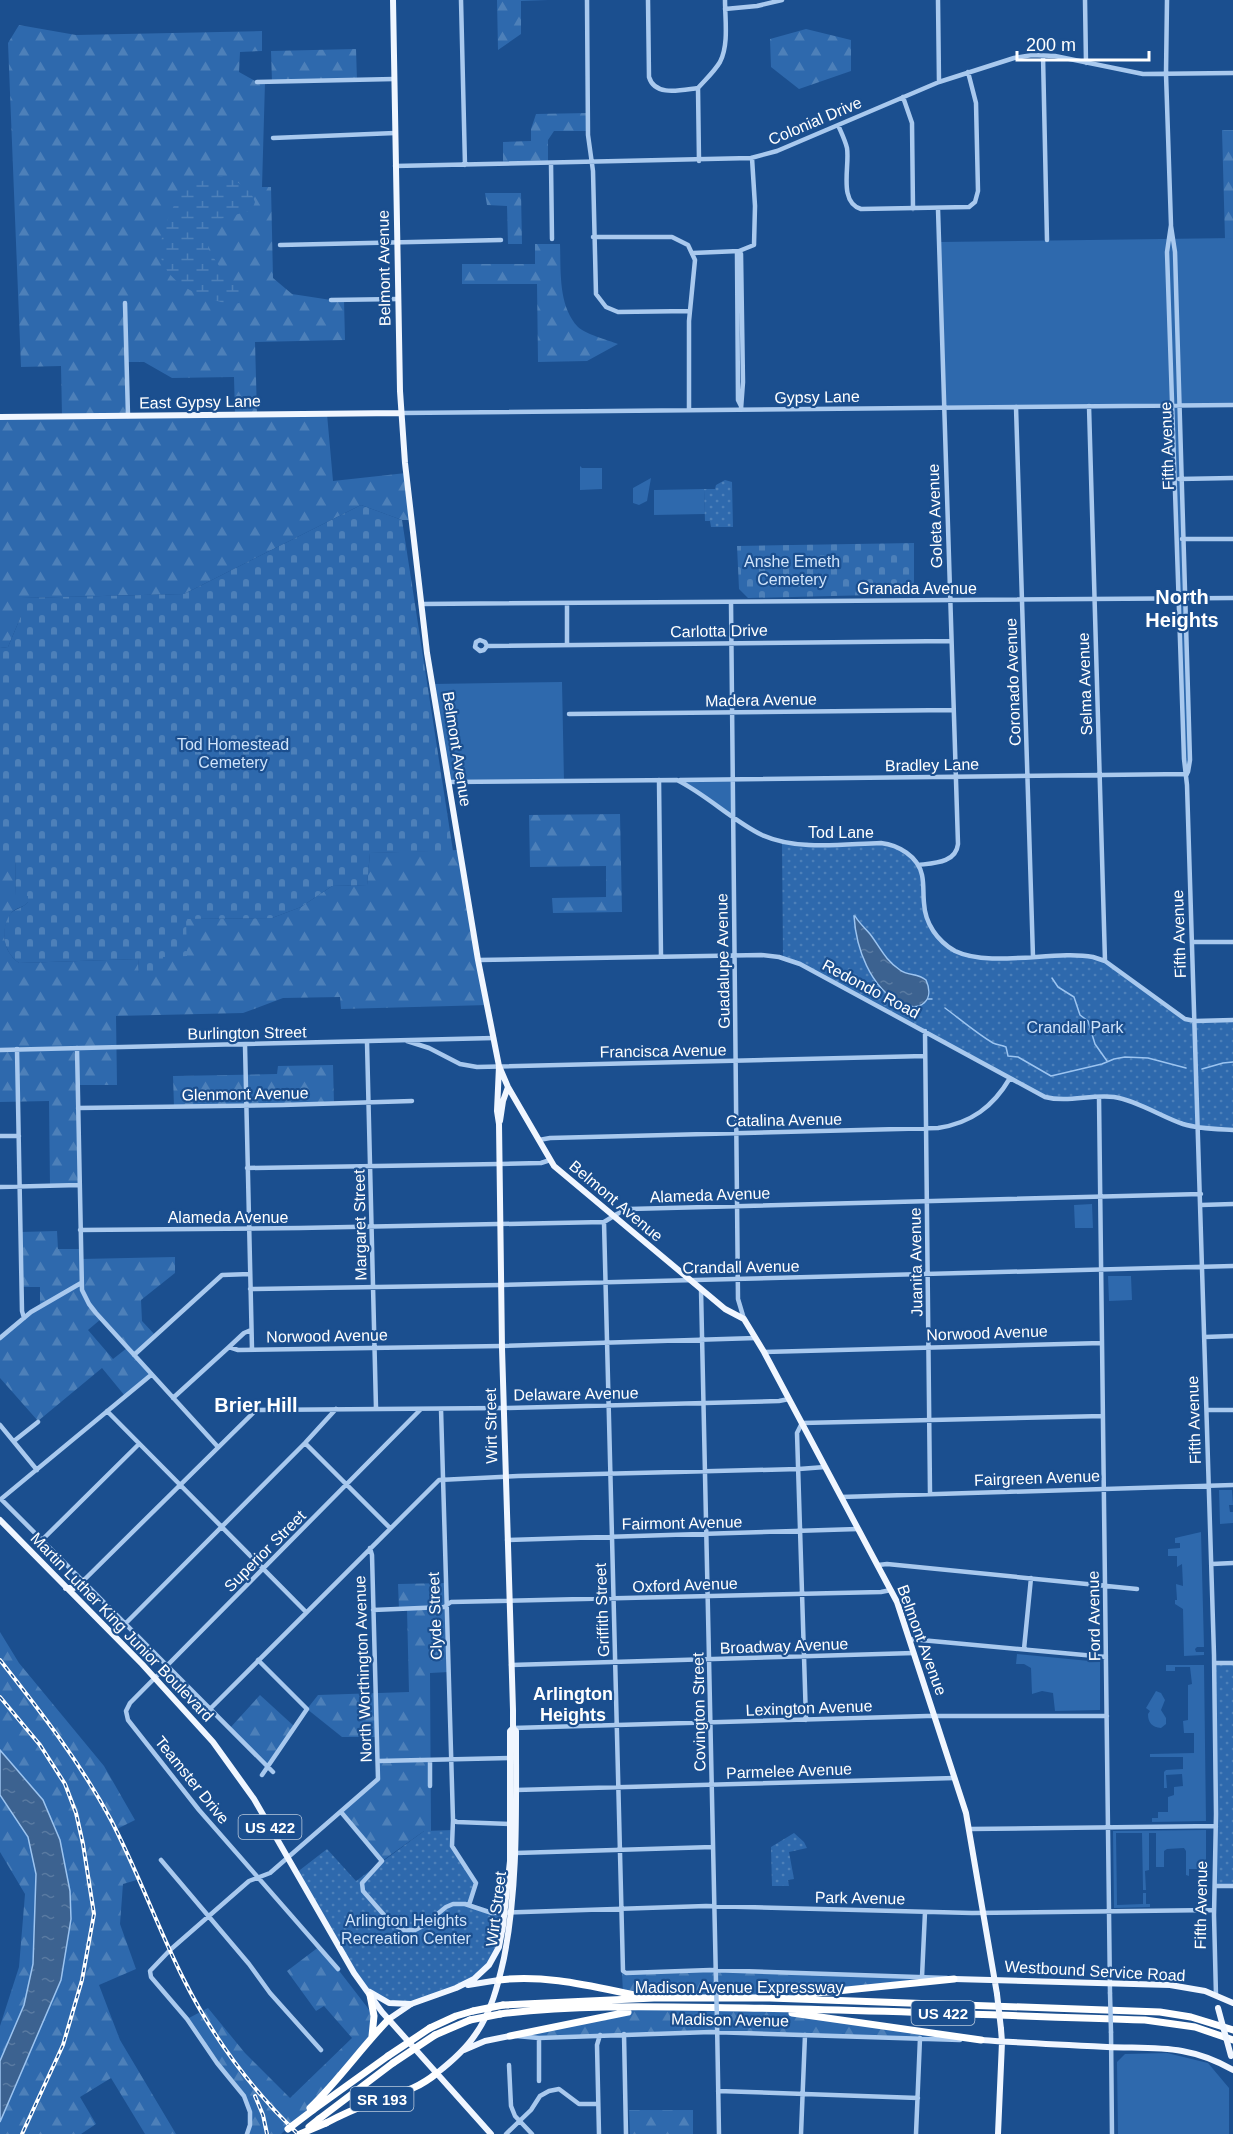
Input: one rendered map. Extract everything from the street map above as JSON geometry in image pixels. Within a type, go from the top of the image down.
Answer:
[{"type":"highway","name":"US 422","points":[[499,1980],[543,1979],[654,1998]]},
{"type":"highway","points":[[770,1998],[922,1980],[954,1979]]},
{"type":"highway","points":[[368,1992],[375,2016],[372,2037]]},
{"type":"highway","name":"Madison Avenue Expressway","points":[[281,2134],[311,2109],[430,2028],[456,2016],[503,2005],[654,1998],[770,1998],[1160,2012],[1191,2017],[1233,2030]]},
{"type":"highway","name":"US 422","points":[[510,2036],[650,2007]]},
{"type":"highway","name":"Madison Avenue Expressway","points":[[322,2121],[393,2062],[435,2035],[470,2020],[524,2011],[650,2007],[1145,2020],[1195,2027],[1233,2040]]},
{"type":"highway","points":[[763,2009],[981,2040]]},
{"type":"highway","name":"SR 193","points":[[311,2109],[389,2019]]},
{"type":"highway","name":"SR 193","points":[[300,2134],[322,2121],[411,2091],[436,2073]]},
{"type":"main road","name":"Belmont Avenue","points":[[393,0],[398,299],[401,413],[405,464],[422,604],[448,782],[478,960],[499,1066],[508,1087],[550,1160],[561,1172],[725,1309],[744,1319],[757,1338],[897,1602],[955,1778],[969,1829],[995,1979],[1001,2029],[998,2134]]},
{"type":"main road","name":"East Gypsy Lane","points":[[0,417],[401,413]]},
{"type":"main road","name":"Wirt Street","points":[[499,1066],[496,1111],[499,1124]]},
{"type":"main road","name":"Wirt Street","points":[[389,2019],[411,2004],[456,1988],[483,1972],[495,1956],[508,1912],[510,1824],[516,1731],[513,1728],[505,1477],[499,1124],[508,1087]]},
{"type":"main road","name":"Martin Luther King Junior Boulevard","points":[[0,1520],[196,1721],[228,1761],[254,1799],[342,1954],[368,1992],[389,2019],[491,2134]]},
{"type":"main road","points":[[65,1587],[74,1588],[83,1581]]},
{"type":"main road","name":"Wirt Street","points":[[436,2073],[461,2052],[475,2035],[487,2014],[499,1980],[516,1853],[516,1790],[513,1758]]},
{"type":"main road","name":"Westbound Service Road","points":[[954,1979],[1181,1987],[1205,1992],[1233,2003]]},
{"type":"main road","name":"US 422","points":[[456,1988],[499,1980]]},
{"type":"main road","name":"US 422","points":[[368,1992],[389,2003],[411,2004]]},
{"type":"main road","name":"Fifth Avenue","points":[[1216,1996],[1232,2059]]},
{"type":"main road","name":"Madison Avenue","points":[[461,2052],[485,2041],[510,2036]]},
{"type":"main road","name":"Madison Avenue","points":[[981,2040],[1181,2050],[1219,2062],[1233,2070]]},
{"type":"street","points":[[460,0],[465,165]]},
{"type":"street","points":[[587,0],[588,130],[595,291],[599,300],[606,307],[621,312],[690,311]]},
{"type":"street","points":[[648,0],[651,84],[657,89],[664,90],[698,88]]},
{"type":"street","points":[[699,161],[698,88],[717,66],[723,55],[724,0]]},
{"type":"street","points":[[725,9],[757,6],[782,0]]},
{"type":"street","points":[[938,0],[939,82]]},
{"type":"street","points":[[1085,0],[1086,63]]},
{"type":"street","name":"Fifth Avenue","points":[[1167,0],[1166,74],[1171,225],[1175,252],[1190,760],[1187,774]]},
{"type":"street","points":[[1043,56],[1047,240]]},
{"type":"street","name":"Colonial Drive","points":[[396,166],[699,161],[752,158],[777,151],[939,82],[1014,58],[1043,56],[1132,72],[1233,73]]},
{"type":"street","points":[[838,125],[847,149],[848,194],[852,205],[861,209],[969,207],[978,195],[976,103],[968,72]]},
{"type":"street","points":[[257,82],[394,79]]},
{"type":"street","points":[[903,97],[912,123],[913,209]]},
{"type":"street","points":[[273,138],[395,133]]},
{"type":"street","points":[[693,252],[739,251],[754,244],[755,206],[752,158]]},
{"type":"street","points":[[551,163],[552,238]]},
{"type":"street","name":"Goleta Avenue","points":[[918,865],[948,860],[956,853],[958,844],[938,209]]},
{"type":"street","name":"Fifth Avenue","points":[[1171,225],[1167,252],[1184,759],[1187,774],[1212,1564],[1216,1996]]},
{"type":"street","points":[[593,237],[672,237],[684,242],[693,252],[695,263],[690,311],[689,410]]},
{"type":"street","points":[[280,245],[501,240]]},
{"type":"street","points":[[739,251],[741,254],[741,408]]},
{"type":"street","points":[[739,251],[737,254],[738,400],[741,408]]},
{"type":"street","points":[[332,300],[398,299]]},
{"type":"street","points":[[125,303],[128,416]]},
{"type":"street","name":"Gypsy Lane","points":[[401,413],[1233,405]]},
{"type":"street","name":"Selma Avenue","points":[[1089,406],[1105,961]]},
{"type":"street","name":"Coronado Avenue","points":[[1016,407],[1033,957]]},
{"type":"street","points":[[1175,479],[1233,478]]},
{"type":"street","points":[[1177,539],[1233,539]]},
{"type":"street","name":"Granada Avenue","points":[[422,604],[1233,598]]},
{"type":"street","name":"Guadalupe Avenue","points":[[731,602],[738,1299],[744,1319]]},
{"type":"street","points":[[567,603],[567,645]]},
{"type":"street","name":"Carlotta Drive","points":[[488,646],[951,641]]},
{"type":"street","name":"Madera Avenue","points":[[569,714],[953,710]]},
{"type":"street","name":"Bradley Lane","points":[[676,780],[1187,774]]},
{"type":"street","points":[[659,780],[661,957]]},
{"type":"street","name":"Tod Lane","points":[[448,782],[676,780],[697,791],[764,836],[787,843],[881,843],[904,851],[918,865]]},
{"type":"street","points":[[918,865],[922,875],[924,908],[928,923],[938,938],[958,952],[976,957],[1089,956],[1105,961],[1179,1016],[1195,1021],[1233,1020]]},
{"type":"street","points":[[1192,942],[1233,942]]},
{"type":"street","name":"Redondo Road","points":[[478,960],[771,956],[793,961],[1050,1098],[1124,1099],[1182,1124],[1233,1130]]},
{"type":"street","name":"Juanita Avenue","points":[[925,1031],[930,1493]]},
{"type":"street","name":"Burlington Street","points":[[0,1050],[494,1038]]},
{"type":"street","name":"Francisca Avenue","points":[[407,1041],[429,1047],[464,1065],[925,1056]]},
{"type":"street","name":"Margaret Street","points":[[367,1042],[376,1408]]},
{"type":"street","points":[[245,1045],[252,1349]]},
{"type":"street","points":[[77,1048],[81,1283],[89,1304],[218,1447],[83,1581]]},
{"type":"street","points":[[17,1049],[21,1311],[24,1318]]},
{"type":"street","name":"Catalina Avenue","points":[[539,1140],[950,1126],[972,1118],[995,1100],[1010,1078]]},
{"type":"street","name":"Ford Avenue","points":[[1099,1097],[1112,2134]]},
{"type":"street","name":"Glenmont Avenue","points":[[78,1108],[412,1101]]},
{"type":"street","points":[[0,1136],[18,1136]]},
{"type":"street","points":[[247,1168],[541,1163],[550,1160]]},
{"type":"street","points":[[0,1187],[79,1185]]},
{"type":"street","name":"Alameda Avenue","points":[[80,1230],[604,1222],[613,1215],[629,1209],[1201,1194]]},
{"type":"street","points":[[1201,1205],[1233,1204]]},
{"type":"street","name":"Griffith Street","points":[[604,1222],[623,1968],[625,1972],[716,1971]]},
{"type":"street","name":"Crandall Avenue","points":[[250,1289],[501,1285],[1233,1266]]},
{"type":"street","points":[[134,1354],[222,1275],[250,1274]]},
{"type":"street","points":[[0,1338],[24,1318],[81,1283]]},
{"type":"street","name":"Covington Street","points":[[701,1289],[719,2134]]},
{"type":"street","points":[[173,1398],[244,1333],[251,1330]]},
{"type":"street","points":[[1205,1337],[1233,1336]]},
{"type":"street","points":[[701,1341],[757,1338]]},
{"type":"street","name":"Norwood Avenue","points":[[229,1347],[252,1349],[375,1348],[701,1341]]},
{"type":"street","name":"Norwood Avenue","points":[[764,1352],[1102,1342]]},
{"type":"street","points":[[151,1375],[1,1498],[273,1772]]},
{"type":"street","name":"Delaware Avenue","points":[[218,1447],[256,1410],[504,1408],[789,1399]]},
{"type":"street","name":"Superior Street","points":[[126,1711],[130,1703],[421,1408]]},
{"type":"street","points":[[125,1623],[336,1409]]},
{"type":"street","name":"Clyde Street","points":[[441,1409],[454,1821],[452,1846],[476,1883],[469,1905]]},
{"type":"street","points":[[1207,1410],[1233,1410]]},
{"type":"street","points":[[107,1412],[306,1612]]},
{"type":"street","points":[[807,1720],[797,1433],[802,1423],[1103,1416]]},
{"type":"street","points":[[14,1441],[38,1422]]},
{"type":"street","points":[[0,1425],[37,1470]]},
{"type":"street","points":[[305,1443],[390,1528]]},
{"type":"street","points":[[42,1540],[139,1444]]},
{"type":"street","points":[[210,1709],[433,1484],[443,1479],[825,1467]]},
{"type":"street","name":"Fairgreen Avenue","points":[[841,1497],[1233,1485]]},
{"type":"street","name":"Fairmont Avenue","points":[[507,1540],[801,1532],[858,1528]]},
{"type":"street","name":"North Worthington Avenue","points":[[247,2134],[250,2119],[248,2103],[187,2019],[150,1974],[151,1968],[249,1881],[270,1873],[378,1779],[370,1548]]},
{"type":"street","points":[[1212,1564],[1233,1563]]},
{"type":"street","points":[[878,1565],[887,1564],[1137,1589]]},
{"type":"street","points":[[1024,1650],[1031,1578]]},
{"type":"street","name":"Oxford Avenue","points":[[373,1610],[444,1607],[451,1602],[708,1597],[891,1590]]},
{"type":"street","points":[[910,1639],[1106,1657]]},
{"type":"street","name":"Broadway Avenue","points":[[511,1665],[914,1653]]},
{"type":"street","points":[[258,1660],[307,1709],[262,1775]]},
{"type":"street","points":[[1214,1663],[1233,1663]]},
{"type":"street","name":"Teamster Drive","points":[[126,1711],[128,1719],[176,1780],[339,1969]]},
{"type":"street","name":"Lexington Avenue","points":[[513,1728],[934,1717],[1107,1716]]},
{"type":"street","points":[[378,1761],[513,1758]]},
{"type":"street","points":[[430,1760],[430,1786]]},
{"type":"street","name":"Parmelee Avenue","points":[[516,1790],[955,1778]]},
{"type":"street","points":[[341,1812],[382,1859],[381,1864],[363,1881],[362,1887],[396,1927],[415,1930],[449,1905],[460,1903],[469,1905]]},
{"type":"street","points":[[454,1821],[510,1824]]},
{"type":"street","points":[[969,1829],[1216,1826]]},
{"type":"street","points":[[516,1853],[713,1847]]},
{"type":"street","points":[[161,1860],[249,1964],[270,1994],[321,2050]]},
{"type":"street","points":[[1215,1886],[1233,1886]]},
{"type":"street","name":"Park Avenue","points":[[469,1905],[492,1913],[714,1906],[984,1913],[1214,1910]]},
{"type":"street","points":[[716,1971],[922,1980],[925,1912]]},
{"type":"street","name":"Madison Avenue","points":[[510,2036],[539,2038],[717,2032],[981,2040]]},
{"type":"street","points":[[624,2034],[626,2134]]},
{"type":"street","points":[[598,2134],[597,2045],[600,2035]]},
{"type":"street","points":[[801,2134],[805,2035]]},
{"type":"street","points":[[539,2038],[539,2081]]},
{"type":"street","points":[[916,2134],[920,2038]]},
{"type":"street","points":[[509,2065],[511,2106],[519,2120],[532,2134]]},
{"type":"street","points":[[506,2134],[531,2110],[540,2096],[554,2089],[565,2092],[579,2104],[598,2104]]},
{"type":"street","points":[[718,2091],[918,2097]]},
{"type":"green space","points":[[497,0],[548,0],[521,1],[521,34],[498,50]]},
{"type":"green space","points":[[19,25],[76,35],[262,31],[262,51],[240,52],[239,72],[257,82],[265,82],[262,187],[271,187],[273,278],[292,294],[344,300],[345,340],[255,342],[257,414],[327,414],[333,481],[406,473],[411,520],[402,520],[361,505],[184,594],[21,598],[21,616],[8,647],[0,648],[0,417],[62,416],[61,366],[21,367],[8,43]],"holes":[[[126,362],[144,362],[172,378],[234,377],[235,414],[128,416]]]},
{"type":"green space","points":[[806,29],[851,40],[851,71],[799,89],[771,67],[770,39]]},
{"type":"green space","points":[[356,49],[357,81],[272,82],[271,51]]},
{"type":"green space","points":[[588,113],[588,131],[554,131],[548,140],[548,163],[503,164],[503,142],[531,141],[531,129],[536,114]]},
{"type":"green space","points":[[1222,130],[1233,130],[1233,238],[1225,239]]},
{"type":"green space","points":[[221,176],[246,188],[255,202],[252,210],[221,219],[209,235],[208,249],[221,269],[241,289],[242,297],[239,303],[235,304],[208,298],[179,283],[163,265],[160,250],[163,233],[179,198],[187,189],[196,184]]},
{"type":"green space","points":[[485,193],[521,193],[522,244],[508,244],[507,206],[487,205]]},
{"type":"green space","points":[[1233,238],[1233,405],[1179,405],[1190,760],[1187,774],[1184,759],[1172,406],[944,408],[939,242]]},
{"type":"green space","points":[[535,244],[560,244],[564,299],[578,327],[618,344],[587,361],[538,362],[537,284],[462,284],[462,264],[535,264]]},
{"type":"green space","points":[[580,466],[582,468],[602,468],[602,489],[580,490]]},
{"type":"green space","points":[[651,478],[647,501],[639,505],[633,503],[633,488]]},
{"type":"green space","points":[[725,480],[732,482],[733,527],[711,527],[710,521],[705,521],[704,489],[715,489],[716,485]]},
{"type":"green space","points":[[704,489],[705,514],[654,515],[654,490]]},
{"type":"green space","name":"Tod Homestead Cemetery","points":[[361,505],[402,520],[453,851],[370,853],[367,885],[332,886],[301,907],[272,918],[186,919],[187,956],[163,957],[162,966],[156,966],[156,973],[139,973],[138,959],[19,963],[9,952],[4,939],[7,919],[11,913],[28,902],[28,896],[16,896],[15,855],[0,855],[0,648],[8,647],[21,616],[21,598],[184,594]]},
{"type":"green space","name":"Anshe Emeth Cemetery","points":[[914,543],[914,594],[748,598],[739,589],[737,546]]},
{"type":"green space","points":[[562,682],[564,781],[448,782],[432,684]]},
{"type":"green space","points":[[733,779],[734,817],[677,780]]},
{"type":"green space","points":[[620,814],[622,912],[553,913],[552,898],[606,897],[606,866],[530,867],[529,815]]},
{"type":"green space","name":"Crandall Park","points":[[782,842],[891,845],[910,856],[922,873],[923,902],[931,927],[953,949],[976,957],[1088,956],[1105,961],[1185,1019],[1233,1020],[1233,1130],[1190,1126],[1130,1101],[1113,1097],[1050,1098],[800,964],[783,958]]},
{"type":"green space","points":[[460,850],[488,1005],[341,1009],[340,997],[283,998],[243,1013],[116,1016],[117,1085],[78,1085],[79,1185],[50,1186],[49,1101],[0,1102],[0,855],[15,854],[16,896],[28,896],[26,904],[12,912],[4,932],[6,946],[13,958],[19,963],[138,959],[139,973],[156,966],[185,919],[272,918],[301,907],[332,886],[367,885],[370,853]]},
{"type":"green space","points":[[333,1065],[334,1104],[174,1107],[173,1076],[277,1074],[278,1066]]},
{"type":"green space","points":[[1092,1204],[1093,1228],[1075,1228],[1074,1205]]},
{"type":"green space","points":[[57,1231],[58,1249],[80,1249],[81,1259],[175,1257],[175,1273],[141,1300],[142,1321],[155,1335],[134,1355],[151,1375],[125,1396],[102,1368],[38,1421],[0,1378],[0,1338],[40,1307],[40,1287],[21,1287],[20,1232]],"holes":[[[101,1319],[127,1348],[113,1359],[88,1330]]]},
{"type":"green space","points":[[1108,1276],[1131,1276],[1132,1300],[1109,1301]]},
{"type":"green space","points":[[1219,1490],[1232,1490],[1233,1505],[1229,1505],[1230,1512],[1233,1512],[1233,1523],[1220,1524]]},
{"type":"green space","points":[[1201,1532],[1204,1647],[1195,1649],[1196,1652],[1204,1652],[1204,1655],[1184,1656],[1183,1609],[1175,1604],[1176,1584],[1183,1586],[1182,1564],[1177,1567],[1177,1556],[1168,1556],[1168,1549],[1180,1548],[1180,1543],[1175,1543],[1175,1538]]},
{"type":"green space","points":[[446,1583],[449,1672],[430,1673],[431,1831],[424,1831],[382,1861],[341,1812],[378,1779],[377,1737],[342,1737],[307,1709],[318,1695],[409,1692],[407,1609],[399,1609],[398,1584]]},
{"type":"green space","points":[[0,1632],[19,1663],[104,1766],[135,1820],[117,1829],[140,1879],[123,1884],[120,1924],[136,1969],[99,1985],[120,2040],[176,2134],[145,2134],[111,2078],[80,2097],[96,2124],[81,2134],[0,2134],[0,2122],[61,1980],[71,1919],[43,1800],[0,1750]]},
{"type":"green space","points":[[1017,1654],[1100,1662],[1100,1710],[1055,1711],[1053,1693],[1042,1691],[1032,1694],[1031,1668],[1024,1664],[1016,1664]]},
{"type":"green space","points":[[1214,1663],[1233,1663],[1233,1886],[1215,1886]]},
{"type":"green space","points":[[1166,1665],[1204,1665],[1206,1821],[1152,1822],[1152,1818],[1158,1818],[1158,1812],[1168,1812],[1168,1797],[1174,1795],[1174,1787],[1183,1786],[1182,1774],[1166,1775],[1167,1788],[1164,1788],[1164,1772],[1183,1769],[1183,1757],[1150,1757],[1150,1754],[1194,1753],[1194,1733],[1184,1733],[1183,1721],[1188,1720],[1188,1685],[1192,1684],[1190,1667],[1175,1667],[1175,1671],[1166,1671]]},
{"type":"green space","points":[[1156,1691],[1161,1693],[1165,1700],[1161,1710],[1166,1718],[1166,1724],[1161,1728],[1151,1724],[1148,1717],[1150,1711],[1146,1708]]},
{"type":"green space","points":[[260,1695],[295,1727],[268,1767],[230,1728]]},
{"type":"green space","points":[[0,1795],[28,1837],[36,1874],[33,1964],[24,2005],[0,2061],[0,2026],[19,1967],[25,1894],[0,1852]]},
{"type":"green space","name":"Arlington Heights Recreation Center","points":[[453,1830],[452,1846],[476,1883],[469,1905],[492,1913],[505,1912],[495,1956],[474,1979],[417,2002],[396,2004],[366,1989],[296,1873],[327,1849],[356,1881],[424,1831]]},
{"type":"green space","points":[[1206,1830],[1206,1875],[1204,1869],[1189,1869],[1189,1876],[1186,1875],[1184,1848],[1164,1851],[1164,1867],[1156,1867],[1156,1833],[1149,1833],[1149,1870],[1145,1871],[1146,1890],[1143,1890],[1142,1833],[1116,1833],[1117,1905],[1143,1904],[1143,1893],[1146,1893],[1146,1904],[1150,1904],[1150,1907],[1114,1908],[1113,1831]]},
{"type":"green space","points":[[794,1833],[807,1848],[789,1852],[794,1879],[788,1880],[789,1886],[772,1886],[771,1847]]},
{"type":"green space","points":[[320,1946],[374,2016],[372,2037],[324,2094],[281,2134],[247,2134],[250,2124],[247,2103],[187,2019],[208,2008],[245,2053],[290,2098],[352,2038],[324,2006],[316,2011],[287,1971]]},
{"type":"green space","points":[[710,1970],[916,1977],[921,1980],[822,1994],[770,1998],[654,1998],[623,1993],[622,1973]]},
{"type":"green space","points":[[650,2007],[763,2009],[981,2040],[717,2032],[524,2037],[540,2029]]},
{"type":"green space","points":[[1167,2053],[1208,2063],[1229,2088],[1229,2134],[1118,2134],[1117,2062],[1125,2054]]},
{"type":"green space","points":[[629,2110],[693,2110],[693,2134],[630,2134]]},
{"type":"water","points":[[854,916],[895,966],[903,972],[920,976],[926,980],[929,993],[924,1003],[908,1006],[889,996],[880,987],[866,966],[858,941]]},
{"type":"water","points":[[0,1750],[43,1800],[60,1840],[70,1891],[71,1919],[61,1980],[0,2122],[0,2061],[24,2005],[33,1964],[36,1874],[28,1837],[0,1795]]},
{"type":"waterway","points":[[1052,978],[1058,987],[1074,997],[1080,1015],[1088,1021],[1095,1044],[1107,1061]]},
{"type":"waterway","points":[[945,1008],[987,1039],[1006,1047],[1008,1056],[1018,1057],[1051,1076],[1125,1057],[1148,1058],[1186,1068]]},
{"type":"waterway","points":[[1202,1069],[1233,1062]]},
{"type":"railway","points":[[0,1660],[59,1737],[99,1799],[121,1840],[183,1978],[207,2021],[234,2061],[264,2099],[298,2134]]},
{"type":"railway","points":[[0,1697],[40,1745],[65,1784],[76,1813],[83,1844],[94,1914],[82,1980],[63,2045],[22,2134]]},
{"type":"railway","points":[[255,2096],[263,2115],[267,2134]]},
{"type":"district","name":"North Heights","points":[[1182,608]]},
{"type":"district","name":"Brier Hill","points":[[256,1405]]},
{"type":"district","name":"Arlington Heights","points":[[573,1704]]}]
